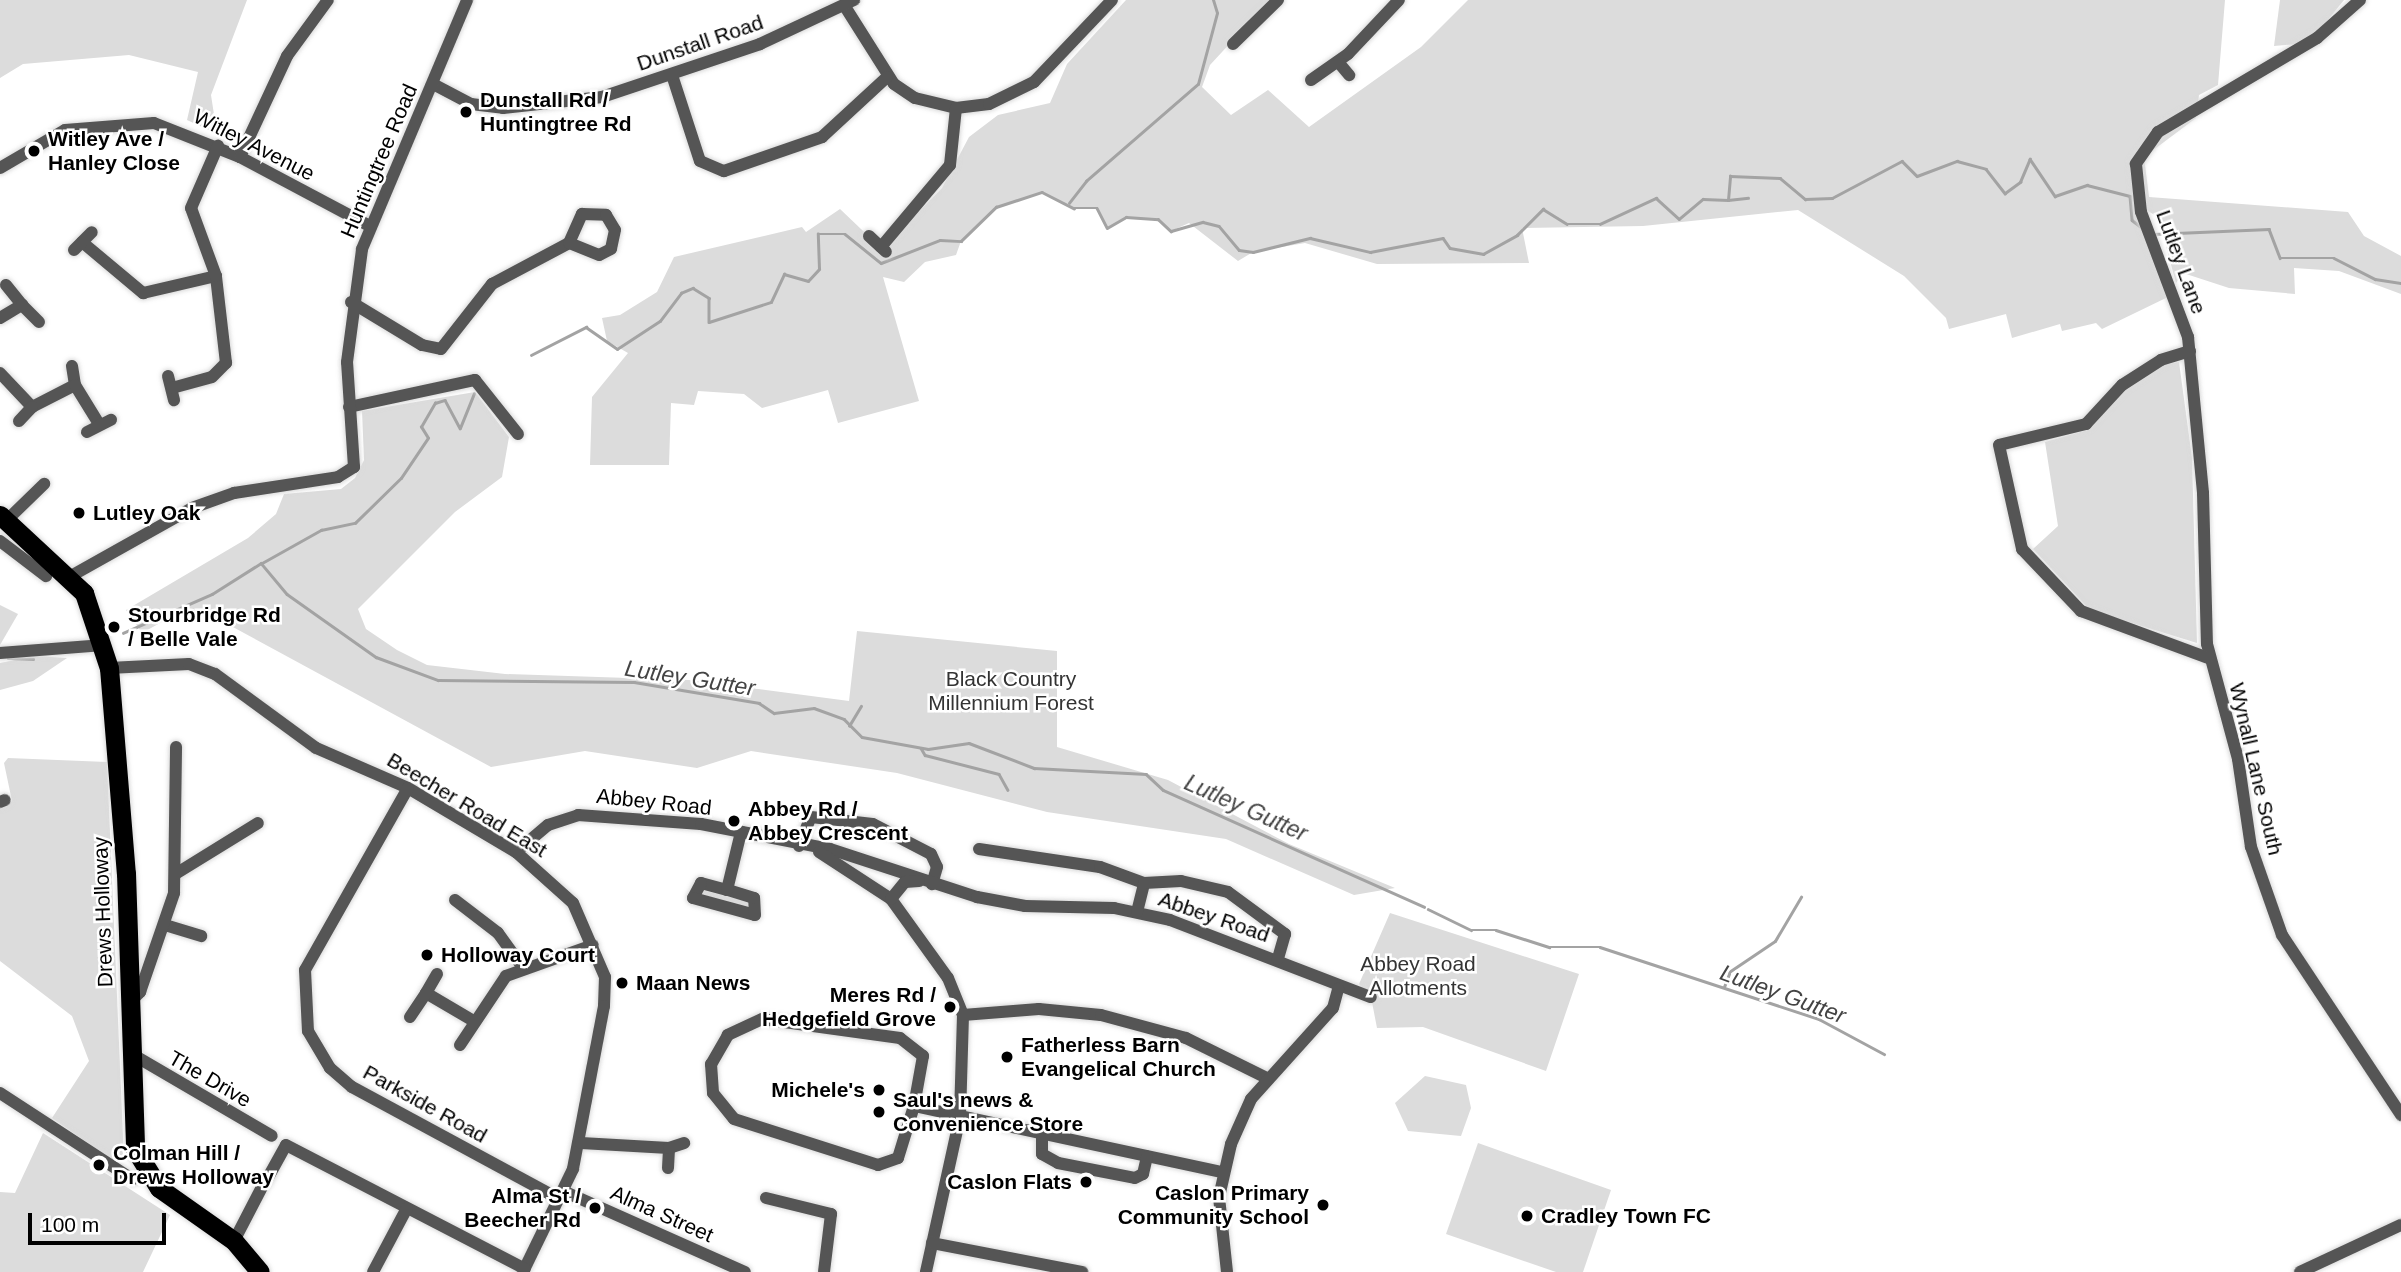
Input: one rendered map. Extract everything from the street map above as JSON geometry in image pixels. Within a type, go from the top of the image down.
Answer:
[{"type":"highway","name":"Drews Holloway","points":[[4,517],[71,576],[93,608],[110,668],[128,1003],[130,1120],[149,1175]]},
{"type":"highway","points":[[149,1175],[177,1203],[234,1241],[260,1272]]},
{"type":"street","points":[[240,157],[287,56],[328,0]]},
{"type":"street","name":"Huntingtree Road","points":[[71,576],[192,508],[234,492],[338,477],[354,467],[349,407],[351,302],[370,226],[467,0]]},
{"type":"street","points":[[849,3],[887,77],[915,98],[956,108],[989,104],[1034,82],[1112,0]]},
{"type":"street","points":[[1233,44],[1278,0]]},
{"type":"street","points":[[1311,80],[1339,63],[1399,0]]},
{"type":"street","name":"Lutley Lane","points":[[2190,351],[2141,212],[2139,156],[2176,120],[2317,38],[2360,0]]},
{"type":"street","name":"Dunstall Road","points":[[433,84],[471,104],[503,108],[602,97],[672,75],[849,3]]},
{"type":"street","points":[[1339,63],[1349,75]]},
{"type":"street","points":[[672,75],[700,161],[724,171],[822,137],[887,77]]},
{"type":"street","points":[[869,236],[883,250],[950,165],[956,108]]},
{"type":"street","name":"Witley Avenue","points":[[0,168],[52,135],[105,122],[179,128],[370,226]]},
{"type":"street","points":[[172,388],[212,377],[226,363],[216,276],[191,208],[218,146]]},
{"type":"street","points":[[92,232],[78,246],[143,293],[216,276]]},
{"type":"street","points":[[351,302],[422,345],[441,349],[499,277],[569,243]]},
{"type":"street","points":[[6,285],[39,322]]},
{"type":"street","points":[[0,318],[22,304]]},
{"type":"street","points":[[2190,351],[2161,360],[2122,385],[2085,425],[1999,445],[2022,549],[2081,611],[2208,658]]},
{"type":"street","name":"Wynall Lane South","points":[[2190,351],[2208,658],[2238,759],[2251,847],[2282,934],[2401,1115]]},
{"type":"street","points":[[72,366],[75,385],[105,422],[87,432]]},
{"type":"street","points":[[0,373],[32,407]]},
{"type":"street","points":[[349,407],[475,380],[518,434]]},
{"type":"street","points":[[19,421],[32,407],[75,385]]},
{"type":"street","points":[[4,517],[44,484]]},
{"type":"street","points":[[0,541],[46,576]]},
{"type":"street","points":[[0,653],[104,645]]},
{"type":"street","name":"Beecher Road East","points":[[110,668],[175,663],[203,669],[316,748],[408,788],[516,852],[573,903],[593,945],[606,992],[581,1143],[561,1195],[524,1270]]},
{"type":"street","points":[[128,1003],[139,992],[165,925],[177,873],[176,747]]},
{"type":"street","name":"Parkside Road","points":[[408,788],[304,970],[308,1031],[330,1068],[352,1087],[561,1195]]},
{"type":"street","name":"Abbey Road","points":[[516,852],[548,825],[594,812],[741,832],[916,873],[925,882],[1025,906],[1137,912],[1278,959],[1338,989],[1371,997]]},
{"type":"street","points":[[799,846],[811,817],[873,824],[931,853],[937,867],[925,882],[905,882],[891,899]]},
{"type":"street","points":[[177,873],[258,823]]},
{"type":"street","points":[[727,890],[741,832]]},
{"type":"street","name":"Abbey Road","points":[[979,849],[1100,867],[1144,883],[1181,881],[1228,892],[1285,934],[1278,959]]},
{"type":"street","points":[[816,850],[891,899],[941,967],[963,1015],[960,1117],[926,1272]]},
{"type":"street","points":[[701,883],[727,890],[754,898],[755,915],[693,898],[701,883]]},
{"type":"street","name":"Abbey Road","points":[[1137,912],[1144,883]]},
{"type":"street","points":[[455,900],[498,933],[524,969]]},
{"type":"street","points":[[165,925],[201,936]]},
{"type":"street","points":[[460,1045],[494,986],[524,969],[593,945]]},
{"type":"street","points":[[410,1017],[437,974]]},
{"type":"street","points":[[1227,1272],[1219,1224],[1222,1172],[1244,1113],[1267,1078],[1334,1008],[1338,989]]},
{"type":"street","points":[[426,993],[472,1020]]},
{"type":"street","points":[[963,1015],[1039,1009],[1110,1017],[1222,1051],[1267,1078]]},
{"type":"street","points":[[762,1019],[900,1038],[923,1056],[914,1106],[898,1158],[878,1165],[734,1119],[713,1093],[711,1064],[728,1035],[762,1019]]},
{"type":"street","name":"The Drive","points":[[130,1052],[272,1136]]},
{"type":"street","points":[[0,1093],[132,1179],[149,1175]]},
{"type":"street","points":[[914,1106],[1222,1172]]},
{"type":"street","points":[[1042,1135],[1048,1160],[1071,1166],[1135,1178],[1143,1174],[1147,1156]]},
{"type":"street","points":[[581,1143],[669,1148],[684,1143]]},
{"type":"street","points":[[234,1241],[286,1145],[524,1270]]},
{"type":"street","points":[[668,1168],[669,1148]]},
{"type":"street","name":"Alma Street","points":[[561,1195],[745,1272]]},
{"type":"street","points":[[766,1198],[831,1214],[824,1272]]},
{"type":"street","points":[[373,1272],[407,1208]]},
{"type":"street","points":[[2300,1272],[2401,1225]]},
{"type":"street","points":[[932,1243],[1082,1272]]},
{"type":"green space","points":[[0,0],[247,0],[211,95],[217,134],[187,120],[198,72],[129,55],[23,64],[0,78]]},
{"type":"green space","points":[[1126,0],[1270,0],[1210,65],[1202,87],[1231,115],[1268,90],[1309,127],[1421,47],[1468,0],[2225,0],[2218,85],[2199,95],[2196,118],[2144,157],[2149,197],[2348,212],[2364,236],[2401,256],[2401,294],[2339,271],[2294,268],[2295,294],[2229,288],[2183,273],[2176,283],[2158,217],[2136,204],[2168,297],[2102,329],[2096,323],[2062,331],[2060,324],[2012,338],[2006,314],[1949,329],[1946,318],[1904,276],[1798,210],[1643,226],[1522,228],[1529,263],[1377,264],[1305,243],[1253,252],[1238,261],[1189,223],[1171,231],[1158,219],[1126,217],[1107,228],[1097,208],[1074,208],[1042,192],[996,207],[961,241],[956,255],[925,262],[904,282],[883,277],[919,401],[838,423],[828,390],[762,408],[744,394],[698,391],[694,405],[671,403],[669,465],[590,465],[592,397],[628,353],[607,341],[602,318],[620,315],[657,292],[674,257],[802,227],[806,232],[840,209],[882,249],[942,188],[969,137],[998,115],[1050,103],[1067,64]]},
{"type":"green space","points":[[2280,0],[2344,0],[2309,43],[2274,46]]},
{"type":"green space","points":[[2179,362],[2192,458],[2197,643],[2090,610],[2033,549],[2058,526],[2045,442],[2088,430],[2129,386],[2161,365]]},
{"type":"green space","name":"Black Country Millennium Forest","points":[[475,392],[509,437],[502,477],[455,512],[358,609],[366,629],[397,650],[427,665],[505,674],[689,680],[849,701],[857,631],[1057,651],[1057,747],[1168,780],[1289,844],[1395,888],[1354,895],[1226,839],[1047,812],[897,773],[751,751],[697,768],[585,751],[491,767],[207,613],[169,618],[142,633],[126,610],[248,538],[276,514],[284,494],[341,489],[355,478],[364,460],[362,411]]},
{"type":"green space","points":[[0,605],[18,614],[0,645]]},
{"type":"green space","points":[[35,656],[67,658],[33,681],[0,690],[0,663]]},
{"type":"green space","points":[[8,758],[107,762],[124,1160],[115,1162],[52,1118],[89,1061],[72,1016],[0,961],[0,808],[12,801],[4,763]]},
{"type":"green space","points":[[701,890],[751,902],[754,910],[698,893]]},
{"type":"green space","name":"Abbey Road Allotments","points":[[1390,913],[1579,974],[1546,1071],[1423,1027],[1377,1028],[1371,997],[1359,984]]},
{"type":"green space","points":[[1425,1076],[1466,1085],[1471,1108],[1461,1136],[1408,1131],[1395,1103]]},
{"type":"green space","points":[[43,1133],[170,1215],[143,1272],[0,1272],[0,1192],[15,1193]]},
{"type":"green space","name":"Cradley Town FC","points":[[1478,1143],[1611,1190],[1583,1272],[1556,1272],[1446,1234]]},
{"type":"waterway","points":[[1069,203],[1086,181],[1198,84],[1217,13],[1213,0]]},
{"type":"waterway","points":[[531,355],[586,327],[617,349],[660,321],[681,293],[693,288],[709,298],[709,322],[771,302],[784,274],[808,281],[819,269],[818,234],[845,234],[881,263],[940,240],[961,241],[996,207],[1042,192],[1074,208],[1097,208],[1107,228],[1126,217],[1158,219],[1171,231],[1203,222],[1219,226],[1239,250],[1253,252],[1310,238],[1370,252],[1443,238],[1450,248],[1483,254],[1517,235],[1543,209],[1567,224],[1600,224],[1656,198],[1679,219],[1703,199],[1728,200],[1730,176],[1780,178],[1805,199],[1832,198],[1902,161],[1917,176],[1957,161],[1986,169],[2005,193],[2020,182],[2030,159],[2055,196],[2087,185],[2130,196],[2132,220],[2141,227]]},
{"type":"waterway","points":[[1728,200],[1748,198]]},
{"type":"waterway","points":[[2153,234],[2269,229],[2280,258],[2334,258],[2375,279],[2401,283]]},
{"type":"waterway","points":[[262,563],[321,530],[355,523],[401,478],[428,438],[421,427],[435,403],[445,400],[460,428],[474,394]]},
{"type":"waterway","name":"Lutley Gutter","points":[[123,633],[212,594],[261,563],[287,594],[376,657],[438,680],[634,682],[759,703],[774,713],[814,708],[844,719],[862,737],[928,749],[969,743],[1034,768],[1146,774],[1163,790],[1424,907]]},
{"type":"waterway","name":"Lutley Gutter","points":[[8,658],[33,659]]},
{"type":"waterway","points":[[849,726],[861,706]]},
{"type":"waterway","points":[[921,748],[925,755],[999,774],[1008,790]]},
{"type":"waterway","points":[[1729,972],[1775,941],[1801,897]]},
{"type":"waterway","name":"Lutley Gutter","points":[[1428,909],[1471,930],[1496,930],[1549,947],[1600,947],[1819,1019],[1884,1054]]},
{"type":"waterway","points":[[1724,987],[1729,974]]},
{"type":"place","name":"Dunstall Rd / Huntingtree Rd","points":[[466,112]]},
{"type":"place","name":"Witley Ave / Hanley Close","points":[[34,151]]},
{"type":"place","name":"Lutley Oak","points":[[79,513]]},
{"type":"place","name":"Stourbridge Rd / Belle Vale","points":[[114,627]]},
{"type":"place","name":"Abbey Rd / Abbey Crescent","points":[[734,821]]},
{"type":"place","name":"Holloway Court","points":[[427,955]]},
{"type":"place","name":"Maan News","points":[[622,983]]},
{"type":"place","name":"Meres Rd / Hedgefield Grove","points":[[950,1007]]},
{"type":"place","name":"Fatherless Barn Evangelical Church","points":[[1007,1057]]},
{"type":"place","name":"Michele's","points":[[879,1090]]},
{"type":"place","name":"Saul's news & Convenience Store","points":[[879,1112]]},
{"type":"place","name":"Colman Hill / Drews Holloway","points":[[99,1165]]},
{"type":"place","name":"Caslon Flats","points":[[1086,1182]]},
{"type":"place","name":"Caslon Primary Community School","points":[[1323,1205]]},
{"type":"place","name":"Alma St / Beecher Rd","points":[[595,1208]]},
{"type":"place","name":"Cradley Town FC","points":[[1527,1216]]}]
